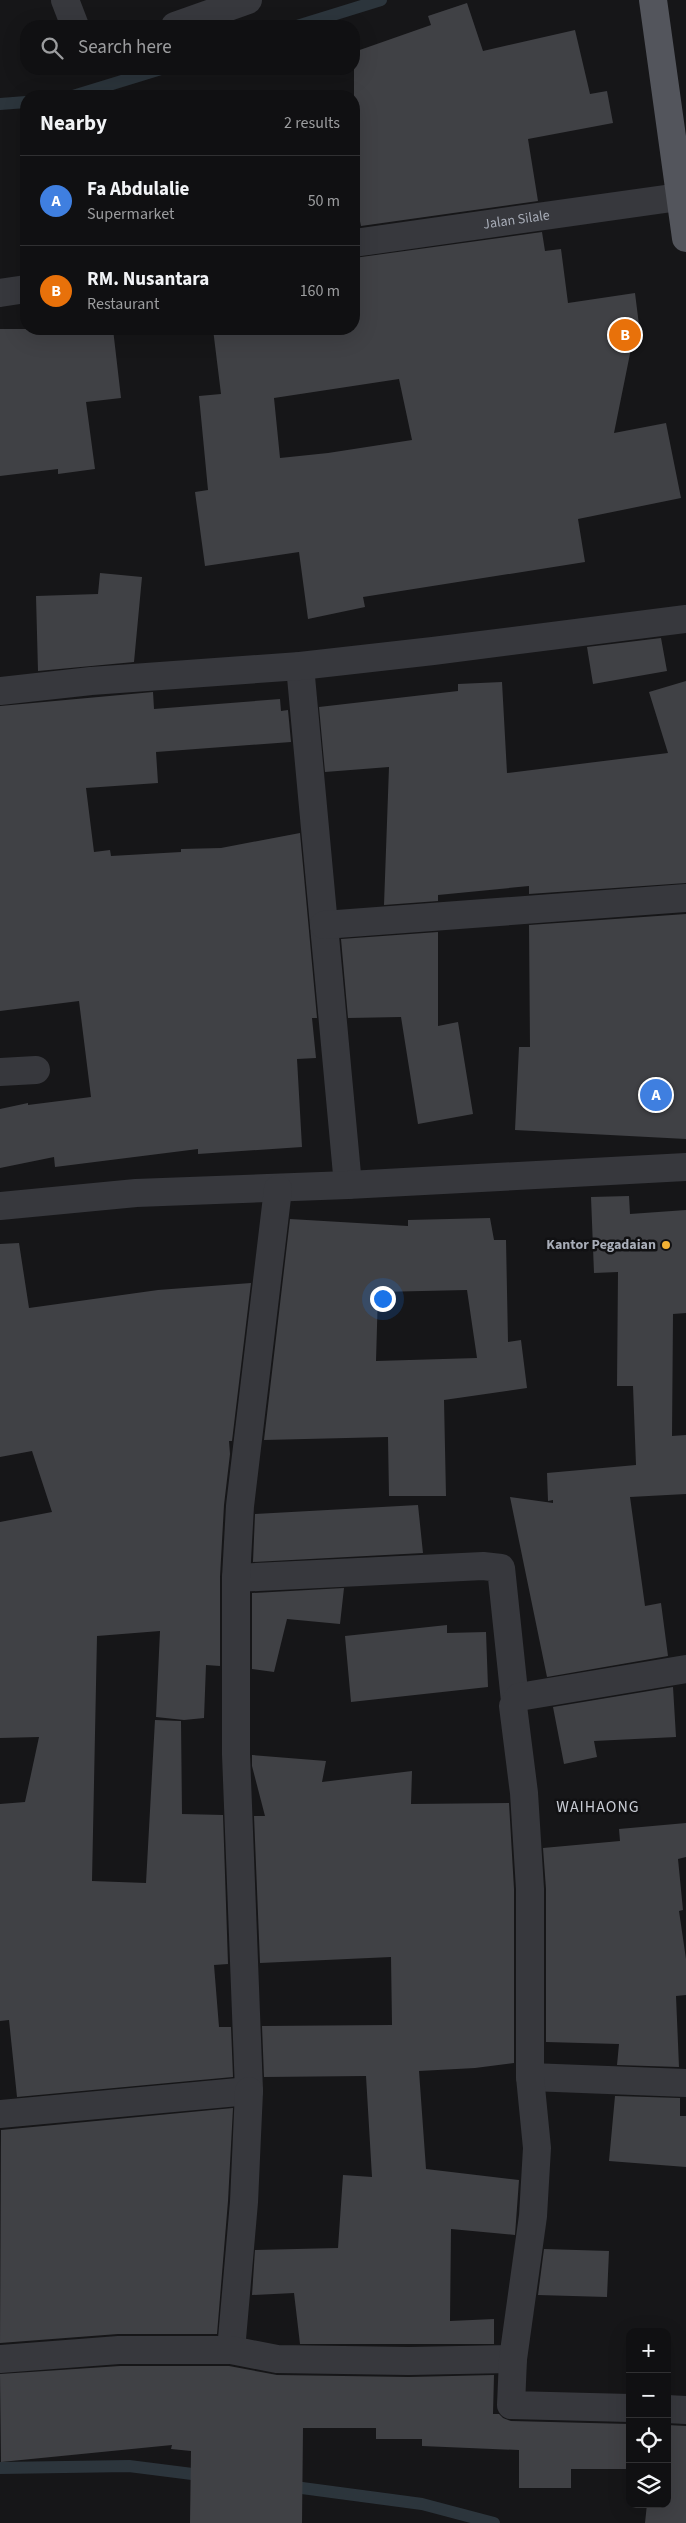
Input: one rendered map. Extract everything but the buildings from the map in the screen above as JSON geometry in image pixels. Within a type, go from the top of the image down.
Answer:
[{"type":"main road","points":[[652,0],[686,238]]},
{"type":"street","points":[[65,0],[73,20]]},
{"type":"street","points":[[192,20],[248,0]]},
{"type":"street","name":"Jalan Silale","points":[[360,242],[679,197]]},
{"type":"street","points":[[0,293],[20,290]]},
{"type":"street","points":[[0,691],[91,681],[300,666],[686,619]]},
{"type":"street","points":[[300,666],[348,1186]]},
{"type":"street","points":[[324,925],[686,898]]},
{"type":"street","points":[[0,1072],[36,1070]]},
{"type":"street","points":[[0,1206],[136,1193],[348,1186],[686,1167]]},
{"type":"street","points":[[231,2350],[243,2212],[249,2091],[236,1754],[236,1578],[240,1506],[278,1189]]},
{"type":"street","points":[[236,1578],[483,1566],[501,1568],[513,1706],[524,1793],[530,1889],[530,2077],[537,2148],[533,2216],[513,2358],[511,2405],[626,2408]]},
{"type":"street","points":[[514,1701],[519,1698],[686,1669]]},
{"type":"street","points":[[530,2077],[686,2082]]},
{"type":"street","points":[[0,2114],[249,2091]]},
{"type":"street","points":[[0,2358],[119,2350],[231,2350],[276,2359],[409,2361],[513,2358]]},
{"type":"street","points":[[671,2409],[686,2410]]},
{"type":"waterway","points":[[316,20],[381,0]]},
{"type":"waterway","points":[[93,90],[141,75]]},
{"type":"waterway","points":[[0,104],[20,102]]},
{"type":"waterway","points":[[0,2468],[129,2466],[208,2476]]},
{"type":"waterway","points":[[287,2486],[422,2504],[494,2523]]},
{"type":"place","name":"RM. Nusantara","points":[[625,335]]},
{"type":"place","name":"Fa Abdulalie","points":[[656,1095]]},
{"type":"place","name":"Kantor Pegadaian","points":[[666,1245]]},
{"type":"district","name":"WAIHAONG","points":[[598,1807]]}]
